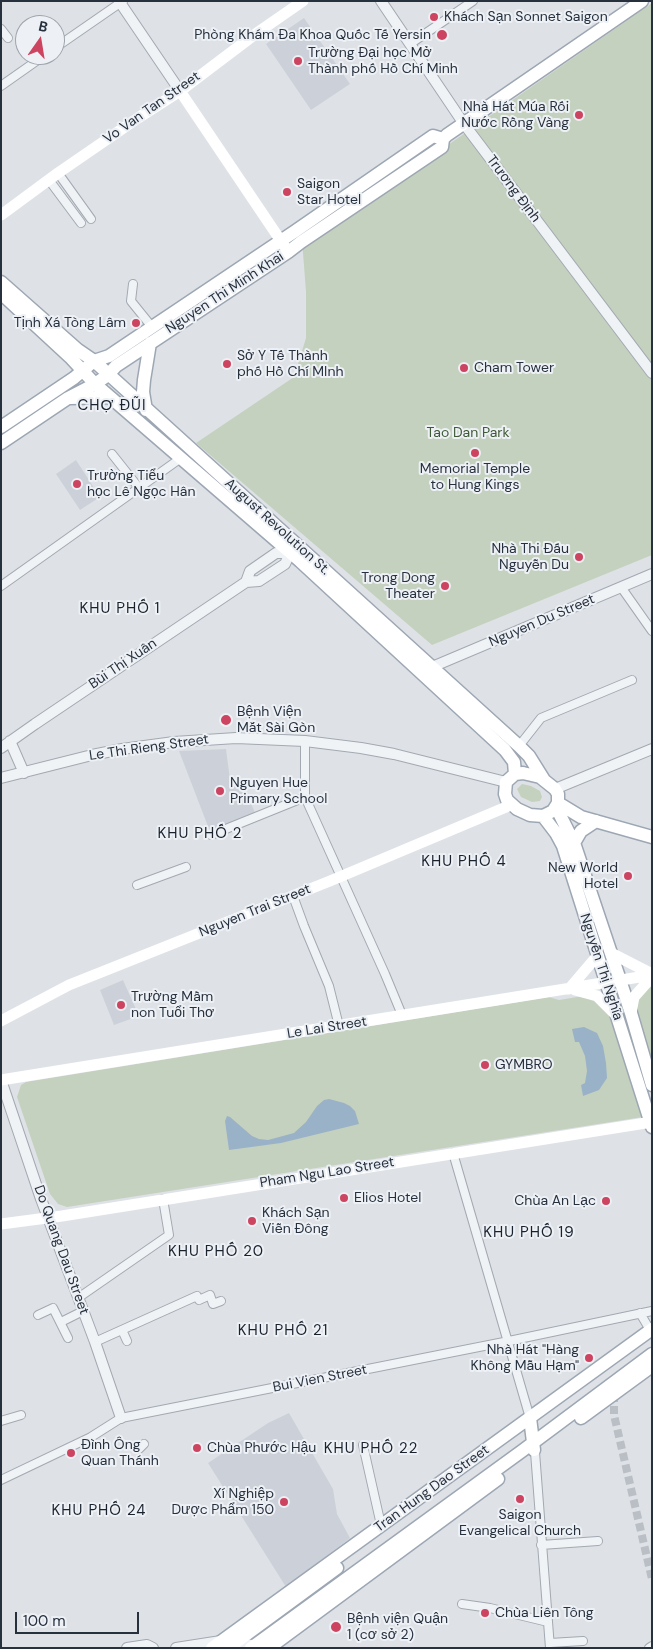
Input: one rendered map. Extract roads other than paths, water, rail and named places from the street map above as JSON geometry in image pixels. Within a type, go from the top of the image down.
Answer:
[{"type":"main road","name":"Vo Van Tan Street","points":[[1,215],[53,176],[180,91],[303,1]]},
{"type":"main road","name":"Nguyen Thi Minh Khai","points":[[442,139],[642,1]]},
{"type":"main road","points":[[180,91],[288,252]]},
{"type":"main road","name":"Nguyen Thi Minh Khai","points":[[1,427],[74,378],[94,361],[109,356],[433,136],[442,139]]},
{"type":"main road","name":"Nguyen Thi Minh Khai","points":[[1,443],[68,398],[95,384],[108,375],[116,366],[288,252],[442,146],[442,139]]},
{"type":"main road","name":"August Revolution St.","points":[[1,282],[78,350],[94,361],[505,750],[514,762],[510,778]]},
{"type":"main road","name":"August Revolution St.","points":[[1,293],[70,357],[95,384],[432,667],[529,756],[544,780]]},
{"type":"main road","points":[[146,410],[143,392],[150,343]]},
{"type":"main road","points":[[68,398],[110,397]]},
{"type":"main road","points":[[556,798],[552,812],[543,816],[530,815],[511,805],[505,794],[510,778],[530,774],[544,780],[556,798],[581,817],[652,837]]},
{"type":"main road","points":[[556,798],[652,828]]},
{"type":"main road","name":"Nguyễn Thị Nghĩa","points":[[556,798],[574,843],[611,953],[652,1085]]},
{"type":"main road","name":"Nguyen Trai Street","points":[[1,1021],[69,985],[293,896],[511,805]]},
{"type":"main road","name":"Nguyễn Thị Nghĩa","points":[[543,816],[556,832],[563,846],[651,1124]]},
{"type":"main road","points":[[574,843],[581,831],[596,821]]},
{"type":"main road","points":[[611,953],[652,975],[634,997],[631,1013]]},
{"type":"main road","points":[[598,955],[568,989],[597,996],[616,1015]]},
{"type":"main road","name":"Le Lai Street","points":[[1,1080],[652,975]]},
{"type":"main road","name":"Pham Ngu Lao Street","points":[[1,1224],[651,1124]]},
{"type":"main road","name":"Tran Hung Dao Street","points":[[224,1645],[651,1332]]},
{"type":"main road","points":[[253,1646],[308,1613],[359,1576],[604,1395],[652,1354]]},
{"type":"main road","points":[[604,1395],[652,1366]]},
{"type":"main road","points":[[530,1422],[534,1447]]},
{"type":"main road","points":[[383,1529],[395,1549]]},
{"type":"main road","points":[[270,1647],[308,1613]]},
{"type":"street","name":"Trương Định","points":[[381,1],[464,124],[652,373]]},
{"type":"street","points":[[410,44],[473,1]]},
{"type":"street","points":[[65,41],[121,2],[180,91]]},
{"type":"street","points":[[1,29],[8,38]]},
{"type":"street","points":[[1,86],[31,65]]},
{"type":"street","points":[[53,176],[91,219]]},
{"type":"street","points":[[53,176],[81,223]]},
{"type":"street","points":[[133,284],[131,301],[152,327]]},
{"type":"street","points":[[112,454],[139,488]]},
{"type":"street","points":[[1,586],[181,458]]},
{"type":"street","name":"Bùi Thị Xuân","points":[[1,748],[246,582],[259,582],[285,564],[293,549]]},
{"type":"street","name":"Nguyen Du Street","points":[[432,667],[652,574]]},
{"type":"street","points":[[621,587],[652,631]]},
{"type":"street","points":[[519,746],[541,718],[632,680]]},
{"type":"street","name":"Le Thi Rieng Street","points":[[1,778],[92,755],[174,742],[236,738],[333,744],[394,754],[510,778]]},
{"type":"street","points":[[10,741],[24,772]]},
{"type":"street","points":[[305,741],[305,797],[386,974],[402,1015]]},
{"type":"street","points":[[556,798],[652,749]]},
{"type":"street","points":[[211,835],[305,797]]},
{"type":"street","points":[[137,885],[186,867]]},
{"type":"street","points":[[293,896],[329,986],[339,1026]]},
{"type":"street","name":"Do Quang Dau Street","points":[[1,1080],[48,1218],[95,1342],[121,1418]]},
{"type":"street","points":[[454,1153],[509,1341],[530,1422]]},
{"type":"street","points":[[78,1298],[169,1235],[164,1199]]},
{"type":"street","points":[[95,1342],[197,1296],[199,1300],[210,1295],[213,1304],[221,1301]]},
{"type":"street","points":[[38,1315],[53,1308],[68,1338]]},
{"type":"street","points":[[61,1322],[83,1311]]},
{"type":"street","name":"Bui Vien Street","points":[[1,1480],[91,1437],[121,1418],[652,1311]]},
{"type":"street","points":[[640,1313],[651,1332]]},
{"type":"street","points":[[122,1330],[127,1341]]},
{"type":"street","points":[[1,1421],[21,1415]]},
{"type":"street","points":[[363,1445],[383,1529]]},
{"type":"street","points":[[534,1447],[550,1646],[583,1641]]},
{"type":"street","points":[[541,1545],[598,1541]]},
{"type":"street","points":[[462,1604],[490,1608],[548,1622]]},
{"type":"street","points":[[127,1648],[147,1645],[152,1648]]},
{"type":"street","points":[[176,1648],[224,1645],[270,1647]]},
{"type":"water","points":[[584,1027],[597,1033],[603,1046],[607,1078],[599,1090],[583,1096],[581,1085],[585,1083],[587,1071],[585,1056],[579,1042],[575,1042],[572,1029]]},
{"type":"water","points":[[329,1099],[350,1106],[355,1111],[359,1124],[281,1143],[229,1150],[225,1121],[227,1116],[252,1136],[268,1140],[294,1133],[306,1122],[317,1106],[324,1100]]},
{"type":"tunnel","points":[[614,1394],[614,1415],[652,1579]]},
{"type":"place","name":"Khách Sạn Sonnet Saigon","points":[[434,17]]},
{"type":"place","name":"Phòng Khám Đa Khoa Quốc Tế Yersin","points":[[442,35]]},
{"type":"place","name":"Trường Đại học Mở Thành phố Hồ Chí Minh","points":[[298,61]]},
{"type":"place","name":"Nhà Hát Múa Rối Nước Rồng Vàng","points":[[579,115]]},
{"type":"place","name":"Saigon Star Hotel","points":[[287,192]]},
{"type":"place","name":"Tịnh Xá Tòng Lâm","points":[[136,323]]},
{"type":"place","name":"Sở Y Tế Thành phố Hồ Chí MInh","points":[[227,364]]},
{"type":"place","name":"Cham Tower","points":[[464,368]]},
{"type":"place","name":"Memorial Temple to Hung Kings","points":[[475,453]]},
{"type":"place","name":"Trường Tiểu học Lê Ngọc Hân","points":[[77,484]]},
{"type":"place","name":"Nhà Thi Đấu Nguyễn Du","points":[[579,557]]},
{"type":"place","name":"Trong Dong Theater","points":[[445,586]]},
{"type":"place","name":"Bệnh Viện Mắt Sài Gòn","points":[[226,720]]},
{"type":"place","name":"Nguyen Hue Primary School","points":[[220,791]]},
{"type":"place","name":"New World Hotel","points":[[628,876]]},
{"type":"place","name":"Trường Mầm non Tuổi Thơ","points":[[121,1005]]},
{"type":"place","name":"GYMBRO","points":[[485,1065]]},
{"type":"place","name":"Elios Hotel","points":[[344,1198]]},
{"type":"place","name":"Chùa An Lạc","points":[[606,1201]]},
{"type":"place","name":"Khách Sạn Viễn Đông","points":[[252,1221]]},
{"type":"place","name":"Nhà Hát \"Hàng Không Mẫu Hạm\"","points":[[589,1358]]},
{"type":"place","name":"Chùa Phước Hậu","points":[[197,1448]]},
{"type":"place","name":"Đình Ông Quan Thánh","points":[[71,1453]]},
{"type":"place","name":"Saigon Evangelical Church","points":[[520,1499]]},
{"type":"place","name":"Xí Nghiệp Dược Phẩm 150","points":[[284,1502]]},
{"type":"place","name":"Chùa Liên Tông","points":[[485,1613]]},
{"type":"place","name":"Bệnh viện Quận 1 (cơ sở 2)","points":[[336,1627]]},
{"type":"district","name":"CHỢ ĐŨI","points":[[112,406]]},
{"type":"district","name":"KHU PHỐ 1","points":[[120,609]]},
{"type":"district","name":"KHU PHỐ 2","points":[[200,834]]},
{"type":"district","name":"KHU PHỐ 4","points":[[464,862]]},
{"type":"district","name":"KHU PHỐ 19","points":[[529,1233]]},
{"type":"district","name":"KHU PHỐ 20","points":[[216,1252]]},
{"type":"district","name":"KHU PHỐ 21","points":[[283,1331]]},
{"type":"district","name":"KHU PHỐ 22","points":[[371,1449]]},
{"type":"district","name":"KHU PHỐ 24","points":[[99,1511]]},
{"type":"park label","name":"Tao Dan Park","points":[[468,433]]}]
